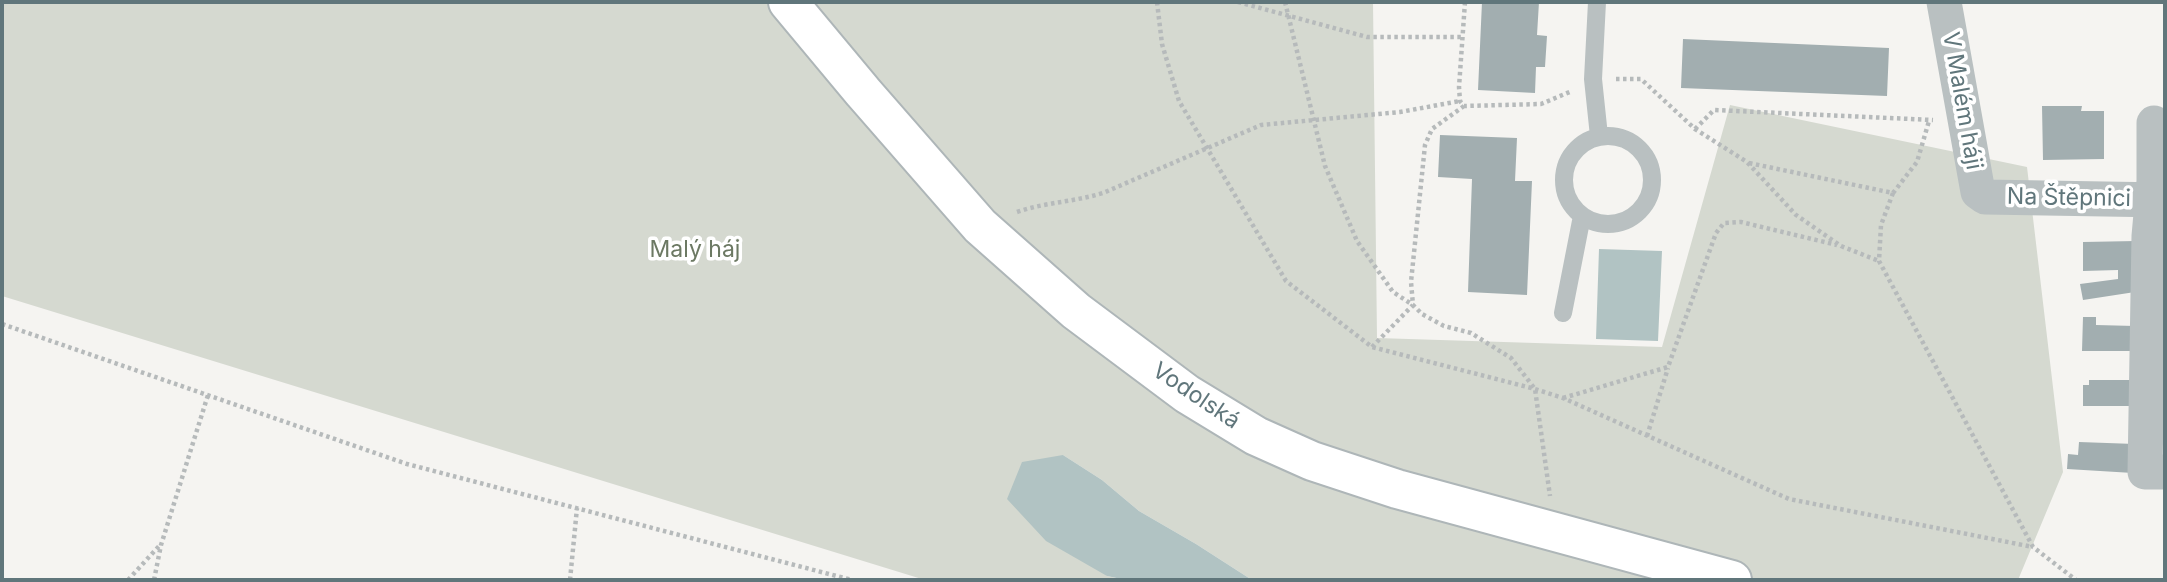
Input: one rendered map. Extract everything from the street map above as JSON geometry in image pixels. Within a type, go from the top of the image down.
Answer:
[{"type":"street","name":"Vodolská","points":[[788,2],[980,226],[1076,311],[1187,394],[1256,436],[1312,461],[1396,489],[1732,580]]},
{"type":"street","name":"V Malém háji","points":[[1944,2],[1978,191],[1985,197]]},
{"type":"street","name":"Na Štěpnici","points":[[2154,123],[2154,181],[2159,200],[2149,236],[2145,472],[2165,472]]},
{"type":"street","name":"Na Štěpnici","points":[[1985,197],[2159,200]]},
{"type":"lane","points":[[1597,2],[1593,79],[1599,136]]},
{"type":"lane","points":[[1599,136],[1621,138],[1640,149],[1648,161],[1652,175],[1652,189],[1642,208],[1624,222],[1609,225],[1595,223],[1582,216],[1571,206],[1565,192],[1565,170],[1574,150],[1585,141],[1599,136]]},
{"type":"lane","points":[[1563,313],[1582,216]]},
{"type":"path","points":[[1157,2],[1162,44],[1179,101],[1286,281],[1372,347],[1563,398],[1789,499],[2033,547]]},
{"type":"path","points":[[1238,2],[1367,37],[1461,37]]},
{"type":"path","points":[[1285,2],[1325,166],[1357,241],[1393,292],[1422,314],[1444,326],[1471,333],[1511,358],[1535,389],[1554,532]]},
{"type":"path","points":[[1462,104],[1461,37],[1465,2]]},
{"type":"path","points":[[980,226],[1038,205],[1103,194],[1261,125],[1462,104],[1541,104],[1564,96],[1593,79],[1641,79],[1695,129],[1747,162],[1796,215],[1841,246]]},
{"type":"path","points":[[1372,347],[1413,305],[1411,282],[1425,145],[1432,129],[1462,104]]},
{"type":"path","points":[[1695,129],[1714,110],[1928,121],[1965,113]]},
{"type":"path","points":[[1928,121],[1917,162],[1893,193],[1881,225],[1879,261],[2033,547],[2076,580]]},
{"type":"path","points":[[1747,162],[1893,193]]},
{"type":"path","points":[[1647,436],[1668,367],[1716,233],[1724,223],[1741,222],[1841,246],[1879,261]]},
{"type":"path","points":[[2,324],[407,464],[852,580]]},
{"type":"path","points":[[1563,398],[1668,367]]},
{"type":"path","points":[[154,580],[161,545],[208,395]]},
{"type":"path","points":[[570,580],[577,508]]},
{"type":"path","points":[[128,580],[161,545]]},
{"type":"green space","name":"Malý háj","points":[[2,2],[1373,2],[1377,338],[1662,347],[1730,105],[2027,167],[2063,472],[2018,580],[1252,580],[1139,511],[1102,480],[1063,455],[1107,576],[1126,580],[925,580],[2,296]]},
{"type":"shaded area","points":[[1599,249],[1662,251],[1658,341],[1596,339]]},
{"type":"shaded area","points":[[1063,455],[1102,480],[1139,511],[1252,580],[1126,580],[1107,576],[1046,541],[1007,499],[1022,462]]},
{"type":"building","points":[[1482,2],[1539,2],[1537,35],[1547,36],[1545,67],[1536,67],[1535,93],[1478,90]]},
{"type":"building","points":[[1683,39],[1889,48],[1887,96],[1681,88]]},
{"type":"building","points":[[2042,106],[2082,106],[2081,111],[2104,111],[2104,159],[2043,160]]},
{"type":"building","points":[[1440,135],[1517,138],[1515,181],[1532,181],[1527,295],[1468,292],[1472,179],[1438,177]]},
{"type":"building","points":[[2136,241],[2135,292],[2083,300],[2080,284],[2118,279],[2118,270],[2083,271],[2083,242]]},
{"type":"building","points":[[2083,317],[2096,317],[2096,325],[2135,326],[2135,351],[2082,351]]},
{"type":"building","points":[[2089,380],[2135,380],[2135,406],[2083,406],[2083,385],[2089,385]]},
{"type":"building","points":[[2079,442],[2135,444],[2133,473],[2067,469],[2068,454],[2078,455]]}]
